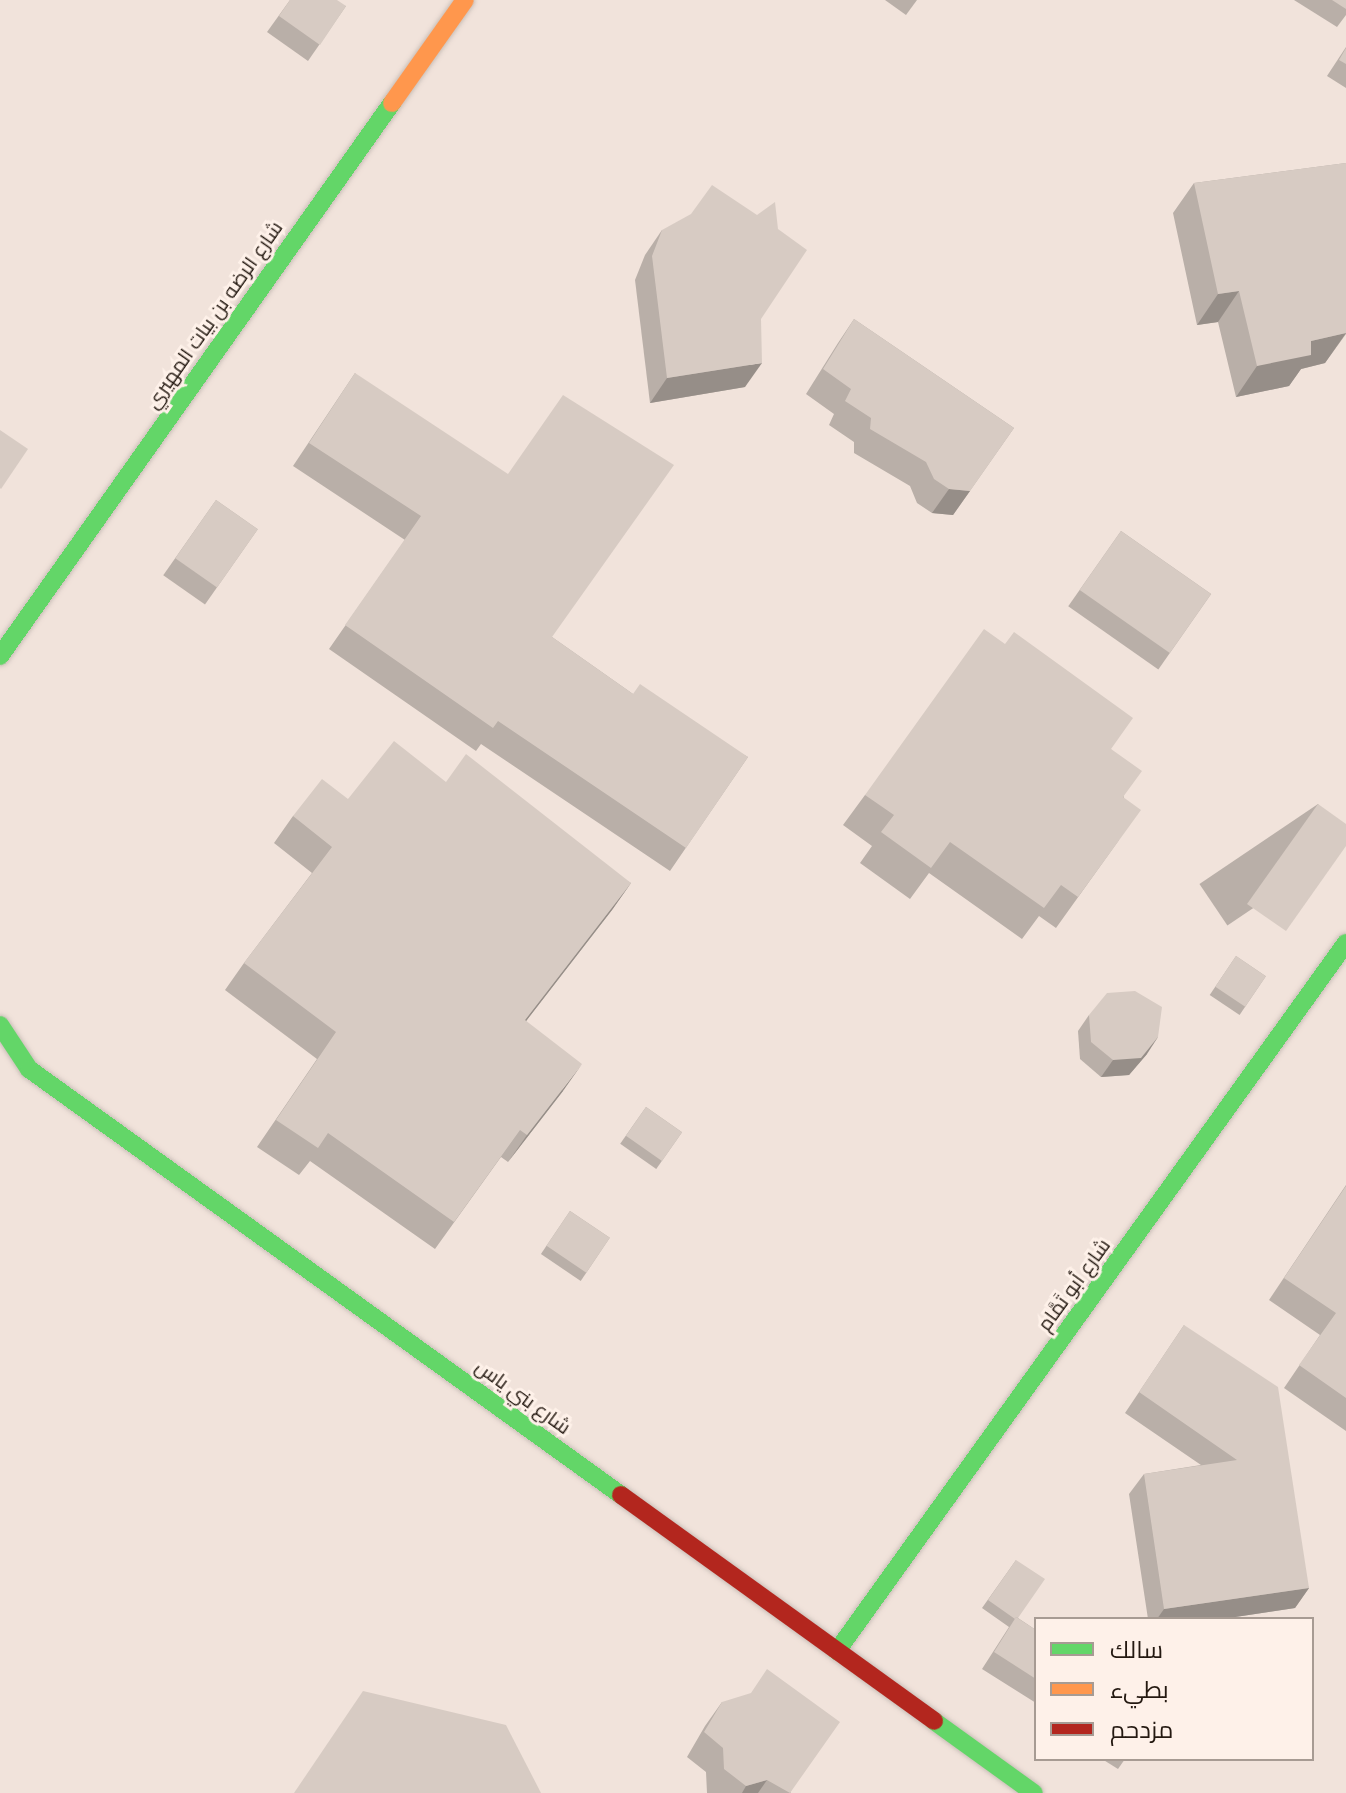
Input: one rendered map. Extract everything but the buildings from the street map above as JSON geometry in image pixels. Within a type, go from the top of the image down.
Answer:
[{"type":"street","name":"شارع الرضه بن بيات المهيري","points":[[0,656],[465,0]]},
{"type":"street","name":"شارع أبو تَمَّام","points":[[837,1651],[1346,943]]},
{"type":"street","name":"شارع بني ياس","points":[[0,1025],[29,1069],[1034,1793]]},
{"type":"traffic: fast","points":[[0,656],[392,103]]},
{"type":"traffic: fast","points":[[837,1651],[1346,943]]},
{"type":"traffic: fast","points":[[0,1025],[29,1069],[621,1495]]},
{"type":"traffic: fast","points":[[934,1721],[1034,1793]]},
{"type":"traffic: slow","points":[[392,103],[465,0]]},
{"type":"traffic: jam","points":[[621,1495],[934,1721]]}]
